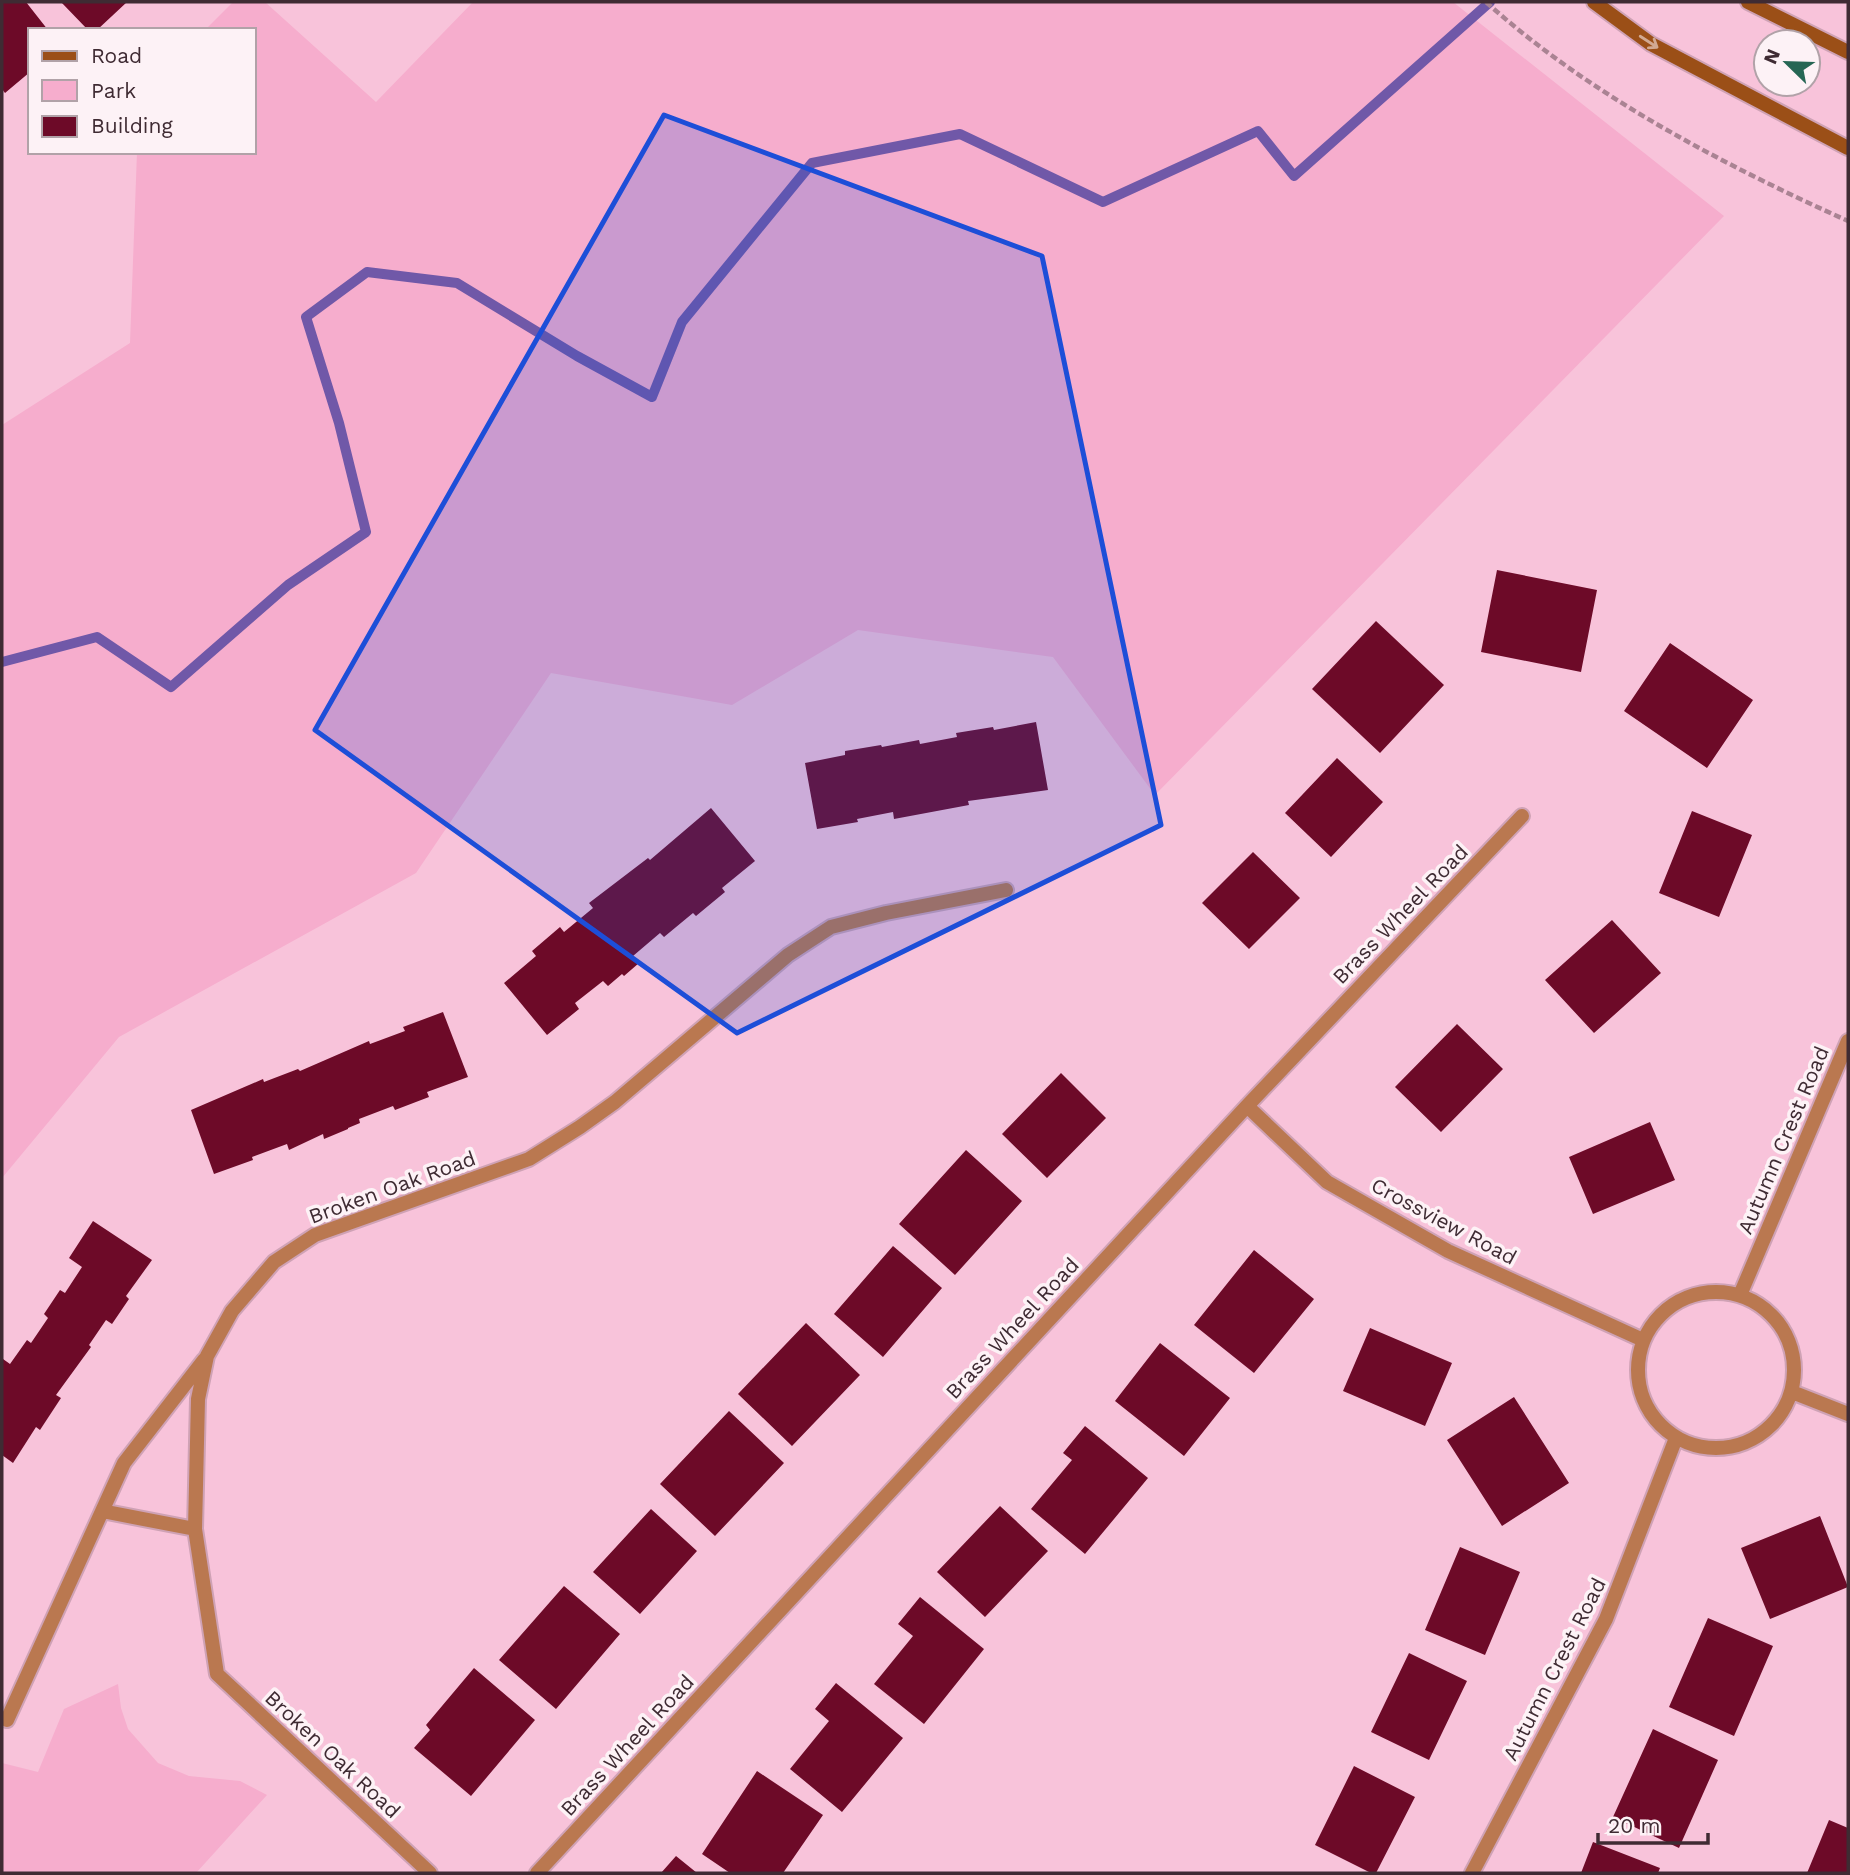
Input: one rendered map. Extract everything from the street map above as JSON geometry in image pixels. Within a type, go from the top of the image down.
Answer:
[{"type":"main road","points":[[1594,2],[1651,44],[1848,148]]},
{"type":"main road","points":[[1748,2],[1848,52]]},
{"type":"street","name":"Brass Wheel Road","points":[[537,1873],[1247,1106],[1522,816]]},
{"type":"street","name":"Broken Oak Road","points":[[430,1873],[217,1674],[195,1529],[198,1399],[207,1356],[232,1311],[274,1262],[315,1235],[529,1159],[580,1127],[615,1102],[788,954],[831,927],[886,913],[1006,890]]},
{"type":"street","name":"Autumn Crest Road","points":[[1740,1295],[1848,1041]]},
{"type":"street","name":"Crossview Road","points":[[1247,1106],[1327,1182],[1448,1251],[1643,1340]]},
{"type":"street","points":[[1712,1291],[1740,1295],[1766,1309],[1783,1327],[1794,1357],[1792,1392],[1780,1416],[1765,1432],[1736,1446],[1709,1449],[1676,1438],[1657,1422],[1642,1396],[1637,1370],[1643,1340],[1665,1310],[1683,1298],[1712,1291]]},
{"type":"street","points":[[7,1720],[124,1462],[207,1356]]},
{"type":"street","points":[[1792,1392],[1848,1414]]},
{"type":"street","name":"Autumn Crest Road","points":[[1472,1873],[1606,1619],[1676,1438]]},
{"type":"street","points":[[102,1511],[195,1529]]},
{"type":"path","points":[[1486,2],[1624,104],[1744,171],[1848,221]]},
{"type":"highlighted area","points":[[664,115],[1042,256],[1161,825],[737,1033],[315,730]]},
{"type":"green space","points":[[233,2],[265,2],[376,102],[473,2],[1453,2],[1724,216],[1155,795],[1053,657],[858,630],[732,705],[551,673],[416,873],[119,1037],[2,1178],[2,425],[130,343],[137,154],[256,154],[256,28],[207,28]]},
{"type":"green space","points":[[118,1684],[121,1708],[128,1729],[158,1763],[189,1776],[240,1781],[267,1795],[196,1873],[2,1873],[2,1763],[38,1772],[64,1709]]},
{"type":"building","points":[[3,2],[26,2],[46,28],[28,28],[28,74],[5,93],[2,89]]},
{"type":"building","points":[[61,2],[127,2],[99,28],[86,28]]},
{"type":"building","points":[[1497,570],[1597,590],[1581,672],[1481,652]]},
{"type":"building","points":[[1376,621],[1444,685],[1380,753],[1312,689]]},
{"type":"building","points":[[1670,643],[1753,700],[1707,768],[1624,711]]},
{"type":"building","points":[[1036,722],[1048,790],[968,801],[969,805],[894,819],[893,812],[857,819],[858,822],[817,829],[805,763],[845,755],[845,751],[919,740],[920,744],[957,737],[956,733],[993,727],[994,730]]},
{"type":"building","points":[[1337,758],[1383,802],[1331,857],[1285,813]]},
{"type":"building","points":[[711,808],[755,861],[722,888],[725,892],[696,916],[693,913],[664,937],[660,933],[633,956],[639,963],[624,976],[622,974],[608,986],[603,981],[575,1003],[579,1009],[547,1035],[504,983],[536,956],[532,951],[560,927],[564,932],[593,908],[589,903],[648,858],[650,860]]},
{"type":"building","points":[[1692,811],[1752,835],[1719,917],[1659,893]]},
{"type":"building","points":[[1253,852],[1300,898],[1249,949],[1202,903]]},
{"type":"building","points":[[1612,920],[1661,973],[1594,1033],[1545,980]]},
{"type":"building","points":[[443,1012],[468,1077],[427,1092],[429,1097],[395,1110],[393,1106],[359,1119],[360,1123],[324,1139],[323,1134],[289,1150],[287,1144],[214,1174],[191,1110],[263,1079],[264,1082],[298,1069],[300,1071],[369,1041],[370,1044],[405,1031],[403,1027]]},
{"type":"building","points":[[1457,1024],[1503,1069],[1441,1132],[1395,1087]]},
{"type":"building","points":[[1061,1073],[1106,1118],[1047,1178],[1002,1134]]},
{"type":"building","points":[[1650,1122],[1675,1180],[1593,1214],[1569,1157]]},
{"type":"building","points":[[966,1150],[1022,1201],[955,1275],[899,1224]]},
{"type":"building","points":[[93,1221],[152,1260],[126,1296],[129,1299],[112,1324],[106,1320],[89,1345],[91,1347],[56,1395],[61,1398],[40,1430],[36,1427],[13,1463],[2,1455],[2,1361],[3,1359],[10,1364],[27,1340],[31,1343],[48,1318],[44,1314],[60,1290],[65,1293],[82,1267],[69,1258]]},
{"type":"building","points":[[893,1246],[942,1288],[883,1357],[834,1314]]},
{"type":"building","points":[[1254,1250],[1314,1299],[1254,1373],[1194,1325]]},
{"type":"building","points":[[806,1323],[860,1375],[792,1446],[738,1394]]},
{"type":"building","points":[[1370,1328],[1452,1363],[1425,1426],[1343,1391]]},
{"type":"building","points":[[1160,1343],[1230,1398],[1184,1456],[1115,1401]]},
{"type":"building","points":[[1514,1397],[1569,1483],[1502,1526],[1447,1440]]},
{"type":"building","points":[[729,1411],[784,1463],[715,1536],[660,1484]]},
{"type":"building","points":[[1085,1426],[1148,1478],[1085,1554],[1031,1509],[1072,1460],[1063,1453]]},
{"type":"building","points":[[1000,1506],[1048,1551],[985,1617],[937,1572]]},
{"type":"building","points":[[651,1509],[697,1551],[640,1614],[593,1572]]},
{"type":"building","points":[[1820,1516],[1848,1587],[1770,1619],[1741,1548]]},
{"type":"building","points":[[1460,1547],[1520,1572],[1485,1655],[1425,1630]]},
{"type":"building","points":[[564,1586],[620,1634],[556,1709],[499,1660]]},
{"type":"building","points":[[920,1597],[984,1649],[924,1724],[874,1684],[913,1636],[898,1624]]},
{"type":"building","points":[[1708,1618],[1773,1646],[1734,1736],[1669,1707]]},
{"type":"building","points":[[1409,1653],[1467,1681],[1429,1760],[1371,1732]]},
{"type":"building","points":[[474,1668],[535,1720],[471,1796],[414,1748],[430,1730],[426,1725]]},
{"type":"building","points":[[836,1683],[903,1738],[842,1812],[790,1769],[829,1721],[815,1709]]},
{"type":"building","points":[[1653,1729],[1718,1760],[1679,1848],[1613,1817]]},
{"type":"building","points":[[1354,1766],[1415,1797],[1376,1873],[1315,1845]]},
{"type":"building","points":[[757,1771],[823,1815],[783,1873],[730,1873],[702,1854]]},
{"type":"building","points":[[1829,1820],[1848,1828],[1848,1873],[1807,1873]]},
{"type":"building","points":[[1593,1842],[1660,1868],[1658,1873],[1581,1873]]},
{"type":"building","points":[[676,1856],[697,1873],[661,1873]]},
{"type":"waterway","points":[[2,662],[97,637],[171,687],[288,585],[366,532],[339,423],[306,317],[367,272],[457,283],[577,356],[652,397],[682,322],[812,163],[960,134],[1103,202],[1258,131],[1294,176],[1490,2]]}]
